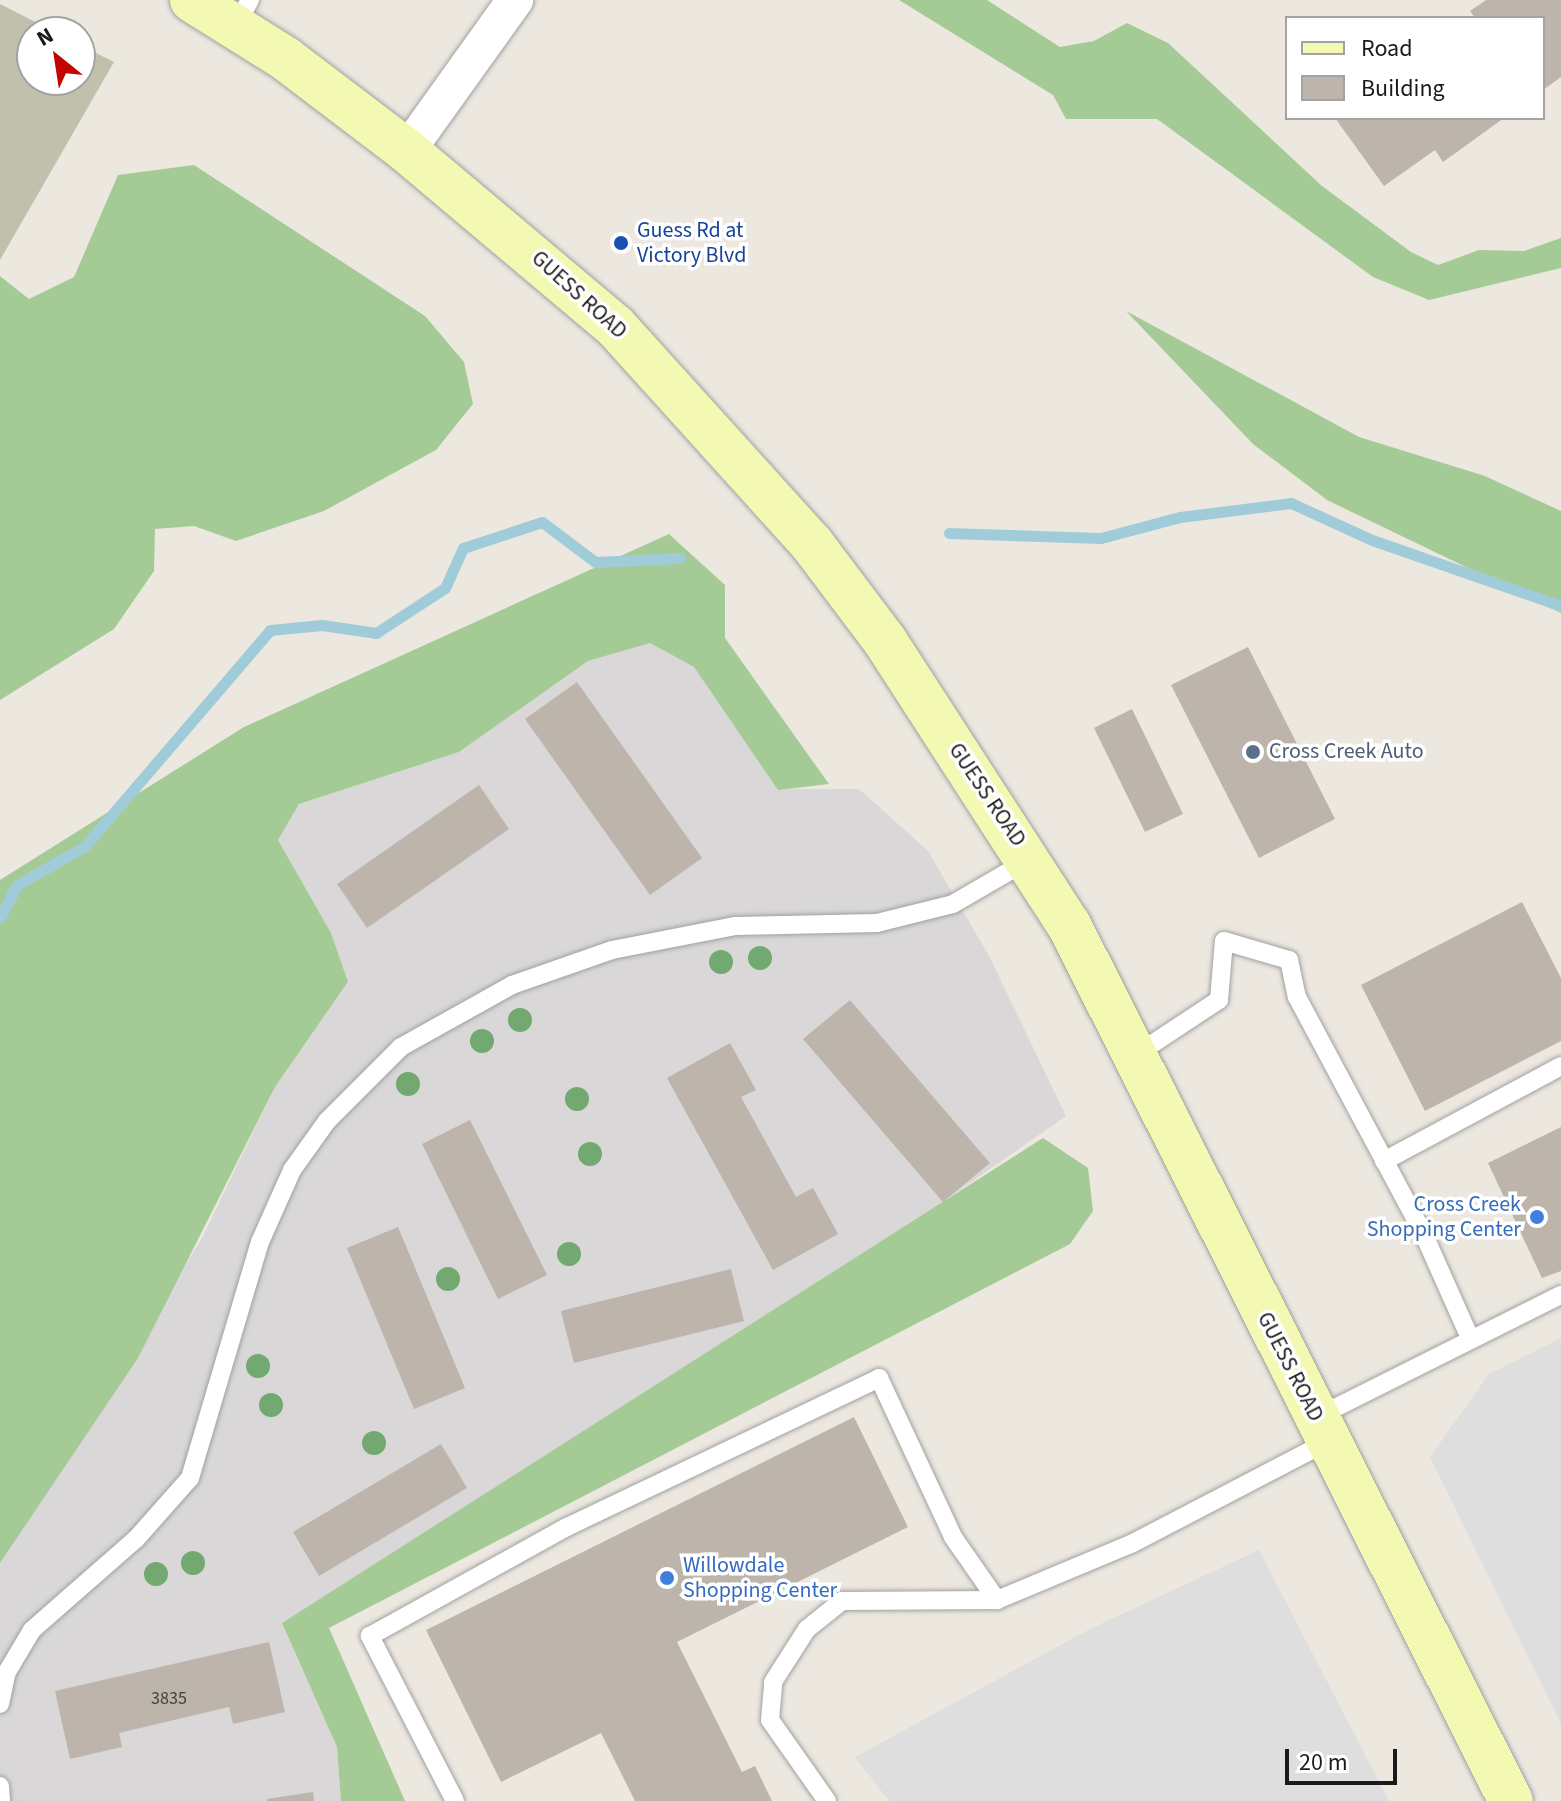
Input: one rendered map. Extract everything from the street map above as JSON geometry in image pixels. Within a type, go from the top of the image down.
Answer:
[{"type":"main road","name":"GUESS ROAD","points":[[192,0],[242,13],[615,326],[707,422],[885,641],[1030,859],[1511,1801]]},
{"type":"street","points":[[407,151],[515,0]]},
{"type":"lane","points":[[0,1704],[7,1672],[32,1630],[136,1539],[190,1478],[260,1242],[292,1170],[327,1121],[401,1047],[512,985],[612,950],[736,926],[877,923],[953,904],[1030,859]]},
{"type":"lane","points":[[1132,1058],[1219,1000],[1224,941],[1289,960],[1297,997],[1384,1161],[1470,1338]]},
{"type":"lane","points":[[1384,1161],[1561,1066]]},
{"type":"lane","points":[[827,1801],[770,1720],[773,1682],[807,1629],[842,1601],[997,1600],[1131,1544],[1470,1338],[1561,1295]]},
{"type":"lane","points":[[455,1801],[370,1636],[567,1527],[879,1378],[953,1537],[997,1600]]},
{"type":"lane","points":[[0,1786],[1,1801]]},
{"type":"shaded area","points":[[0,4],[24,16],[16,16],[16,96],[94,96],[0,260]]},
{"type":"shaded area","points":[[96,53],[114,62],[96,93]]},
{"type":"shaded area","points":[[650,643],[694,667],[778,789],[859,789],[928,851],[989,956],[1066,1116],[897,1234],[282,1623],[337,1747],[341,1801],[0,1801],[0,1563],[202,1238],[275,1087],[348,983],[331,933],[278,840],[299,804],[459,752],[588,661]]},
{"type":"shaded area","points":[[1561,1338],[1561,1724],[1430,1457],[1489,1374]]},
{"type":"shaded area","points":[[1259,1550],[1389,1801],[889,1801],[855,1757],[1092,1628]]},
{"type":"green space","points":[[899,0],[987,0],[1060,47],[1094,41],[1127,23],[1168,43],[1322,186],[1411,252],[1438,265],[1479,250],[1524,251],[1561,238],[1561,268],[1429,300],[1373,277],[1157,119],[1066,119],[1053,95]]},
{"type":"green space","points":[[194,165],[425,316],[464,362],[473,404],[436,450],[324,511],[236,541],[194,526],[155,529],[154,571],[114,629],[0,700],[0,276],[29,299],[74,277],[118,175]]},
{"type":"green space","points":[[1126,311],[1359,437],[1485,476],[1561,511],[1561,613],[1327,500],[1253,444]]},
{"type":"green space","points":[[669,534],[725,585],[725,638],[829,784],[778,790],[694,667],[650,643],[588,661],[459,752],[299,804],[278,840],[331,933],[348,982],[275,1087],[138,1358],[0,1563],[0,880],[244,727]]},
{"type":"green space","points":[[1043,1138],[1088,1168],[1093,1211],[1070,1244],[329,1628],[405,1801],[341,1801],[337,1747],[282,1623]]},
{"type":"building","points":[[1486,0],[1561,0],[1561,77],[1545,89],[1545,16],[1474,16],[1470,11]]},
{"type":"building","points":[[1336,120],[1501,120],[1443,162],[1435,150],[1384,186]]},
{"type":"building","name":"Cross Creek Auto","points":[[1248,647],[1335,819],[1259,858],[1171,685]]},
{"type":"building","points":[[577,682],[702,858],[650,895],[525,719]]},
{"type":"building","points":[[1132,709],[1183,814],[1145,832],[1094,728]]},
{"type":"building","points":[[479,785],[509,829],[367,928],[337,884]]},
{"type":"building","points":[[1522,902],[1561,978],[1561,1041],[1425,1111],[1361,985]]},
{"type":"building","points":[[850,1000],[990,1163],[943,1202],[803,1039]]},
{"type":"building","points":[[730,1043],[756,1090],[741,1097],[796,1197],[813,1188],[838,1234],[773,1270],[667,1078]]},
{"type":"building","points":[[470,1120],[547,1275],[498,1299],[422,1144]]},
{"type":"building","name":"Cross Creek Shopping Center","points":[[1561,1127],[1561,1271],[1542,1278],[1488,1163]]},
{"type":"building","points":[[398,1227],[465,1388],[414,1409],[347,1248]]},
{"type":"building","points":[[731,1269],[744,1321],[574,1363],[561,1311]]},
{"type":"building","name":"Willowdale Shopping Center","points":[[854,1417],[908,1527],[677,1642],[742,1772],[755,1766],[772,1801],[635,1801],[601,1733],[501,1782],[426,1630]]},
{"type":"building","points":[[441,1444],[467,1488],[319,1576],[293,1532]]},
{"type":"building","points":[[269,1642],[285,1712],[233,1724],[229,1707],[119,1733],[122,1747],[70,1759],[55,1691]]},
{"type":"building","points":[[313,1792],[314,1801],[267,1801],[267,1799]]},
{"type":"waterway","points":[[949,533],[1101,538],[1180,517],[1291,503],[1372,540],[1561,606]]},
{"type":"waterway","points":[[0,918],[17,885],[85,846],[270,630],[322,625],[376,633],[445,588],[463,548],[542,522],[595,562],[680,558]]},
{"type":"place","name":"Guess Rd at Victory Blvd","points":[[621,243]]},
{"type":"place","name":"Cross Creek Auto","points":[[1253,752]]},
{"type":"place","name":"Cross Creek Shopping Center","points":[[1537,1217]]},
{"type":"place","name":"Willowdale Shopping Center","points":[[667,1578]]}]
